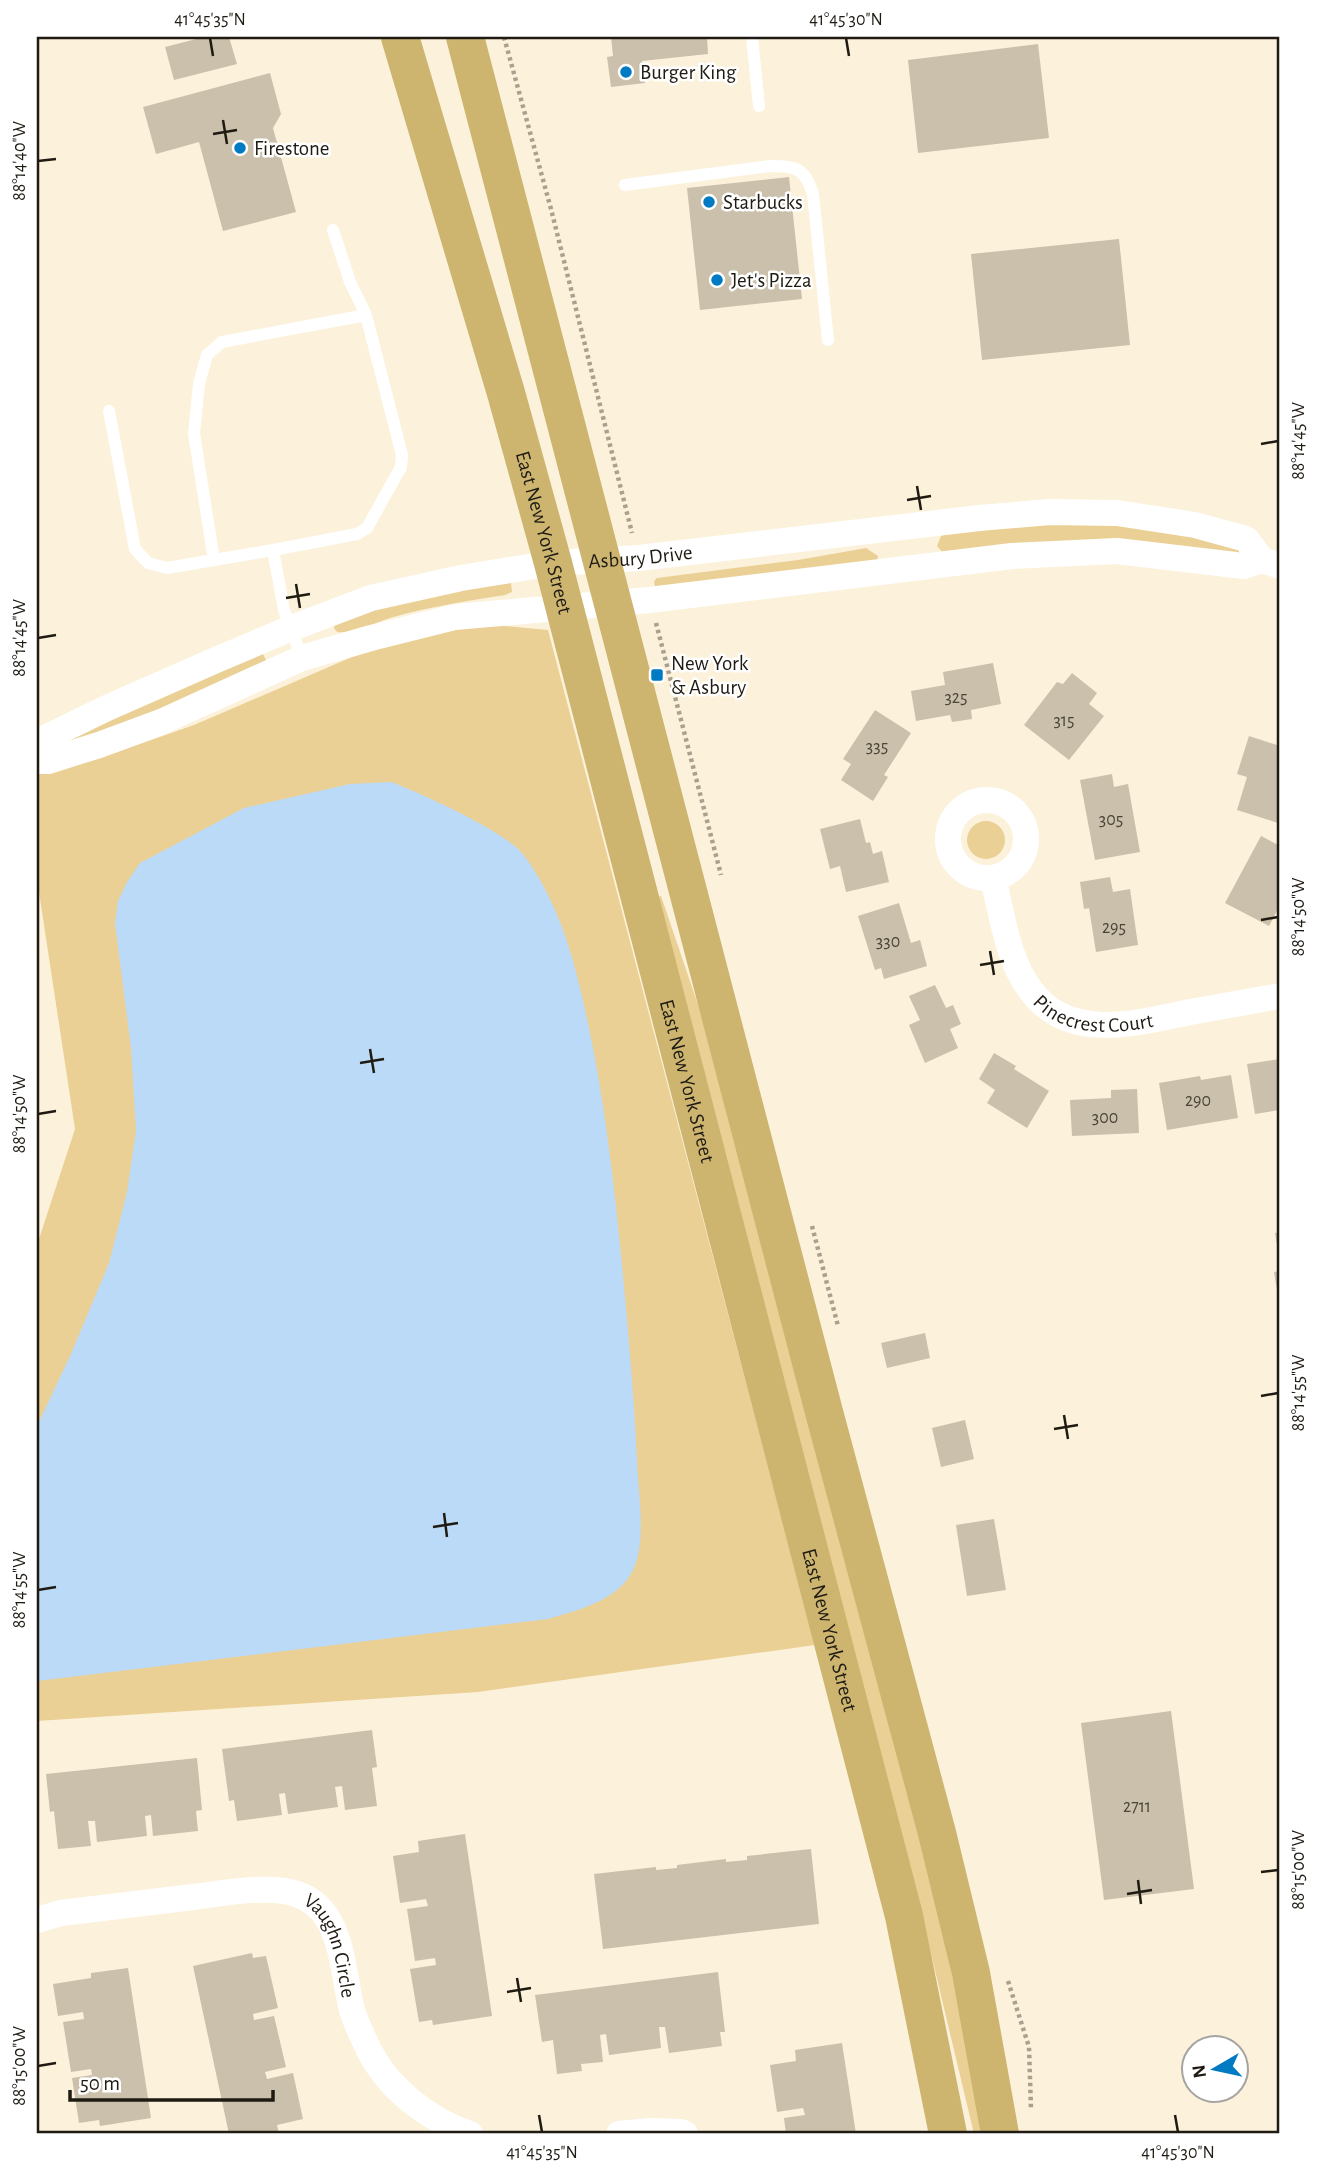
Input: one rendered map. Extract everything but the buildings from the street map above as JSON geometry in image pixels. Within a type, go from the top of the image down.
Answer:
[{"type":"main road","name":"East New York Street","points":[[400,37],[461,250],[506,393],[553,563],[904,1916],[948,2134]]},
{"type":"main road","points":[[465,37],[937,1833],[971,1973],[1000,2134]]},
{"type":"street","name":"Asbury Drive","points":[[37,742],[107,708],[289,629],[371,598],[461,578],[553,563],[639,558],[1050,512],[1117,513],[1195,525],[1246,539],[1271,563]]},
{"type":"street","name":"Asbury Drive","points":[[37,761],[47,761],[99,745],[161,722],[302,658],[455,617],[613,603],[1012,556],[1117,551],[1244,566],[1271,563]]},
{"type":"street","name":"Pinecrest Court","points":[[993,878],[1010,950],[1025,980],[1037,999],[1072,1020],[1090,1024],[1129,1024],[1280,996]]},
{"type":"street","name":"Vaughn Circle","points":[[37,1920],[61,1913],[251,1890],[286,1891],[308,1899],[325,1914],[337,1936],[352,2008],[374,2057],[392,2083],[422,2110],[470,2134]]},
{"type":"street","points":[[619,2134],[650,2131],[685,2134]]},
{"type":"lane","points":[[752,37],[759,106]]},
{"type":"lane","points":[[625,185],[770,166],[800,170],[808,178],[815,204],[828,340]]},
{"type":"lane","points":[[109,411],[135,549],[148,563],[167,568],[357,534],[367,528],[401,467],[402,455],[366,315],[350,282],[333,230]]},
{"type":"lane","points":[[214,560],[194,434],[199,384],[207,355],[222,342],[366,315]]},
{"type":"lane","points":[[273,550],[289,629],[302,658]]},
{"type":"path","points":[[504,37],[551,209],[631,527]]},
{"type":"shaded area","points":[[1007,524],[1142,525],[1245,548],[1252,557],[943,553],[937,546],[941,536],[948,531]]},
{"type":"shaded area","points":[[866,548],[878,556],[877,564],[655,587],[654,581],[657,578],[798,560]]},
{"type":"shaded area","points":[[511,582],[512,592],[505,595],[419,611],[351,631],[337,632],[334,628],[335,622],[390,602]]},
{"type":"shaded area","points":[[484,624],[548,630],[815,1645],[478,1692],[37,1721],[37,1245],[75,1129],[37,879],[37,774],[117,752],[194,725],[352,657],[402,641]]},
{"type":"shaded area","points":[[262,652],[267,662],[178,705],[37,755],[132,709]]},
{"type":"shaded area","points":[[986,821],[1000,826],[1005,840],[1000,854],[986,859],[972,854],[967,840],[972,826]]},
{"type":"shaded area","points":[[661,896],[709,1037],[921,1836],[962,2019],[982,2134],[974,2134],[918,1899],[656,897]]},
{"type":"water","points":[[391,782],[479,823],[521,852],[545,890],[569,947],[598,1074],[618,1227],[631,1363],[641,1516],[640,1545],[633,1570],[626,1581],[607,1597],[584,1608],[548,1619],[37,1681],[37,1426],[109,1263],[127,1192],[136,1131],[131,1048],[115,923],[118,901],[140,863],[244,808],[350,784]]},
{"type":"place","name":"Burger King","points":[[626,72]]},
{"type":"place","name":"Firestone","points":[[240,148]]},
{"type":"place","name":"Starbucks","points":[[709,202]]},
{"type":"place","name":"Jet's Pizza","points":[[717,280]]},
{"type":"place","name":"New York & Asbury","points":[[657,675]]}]
